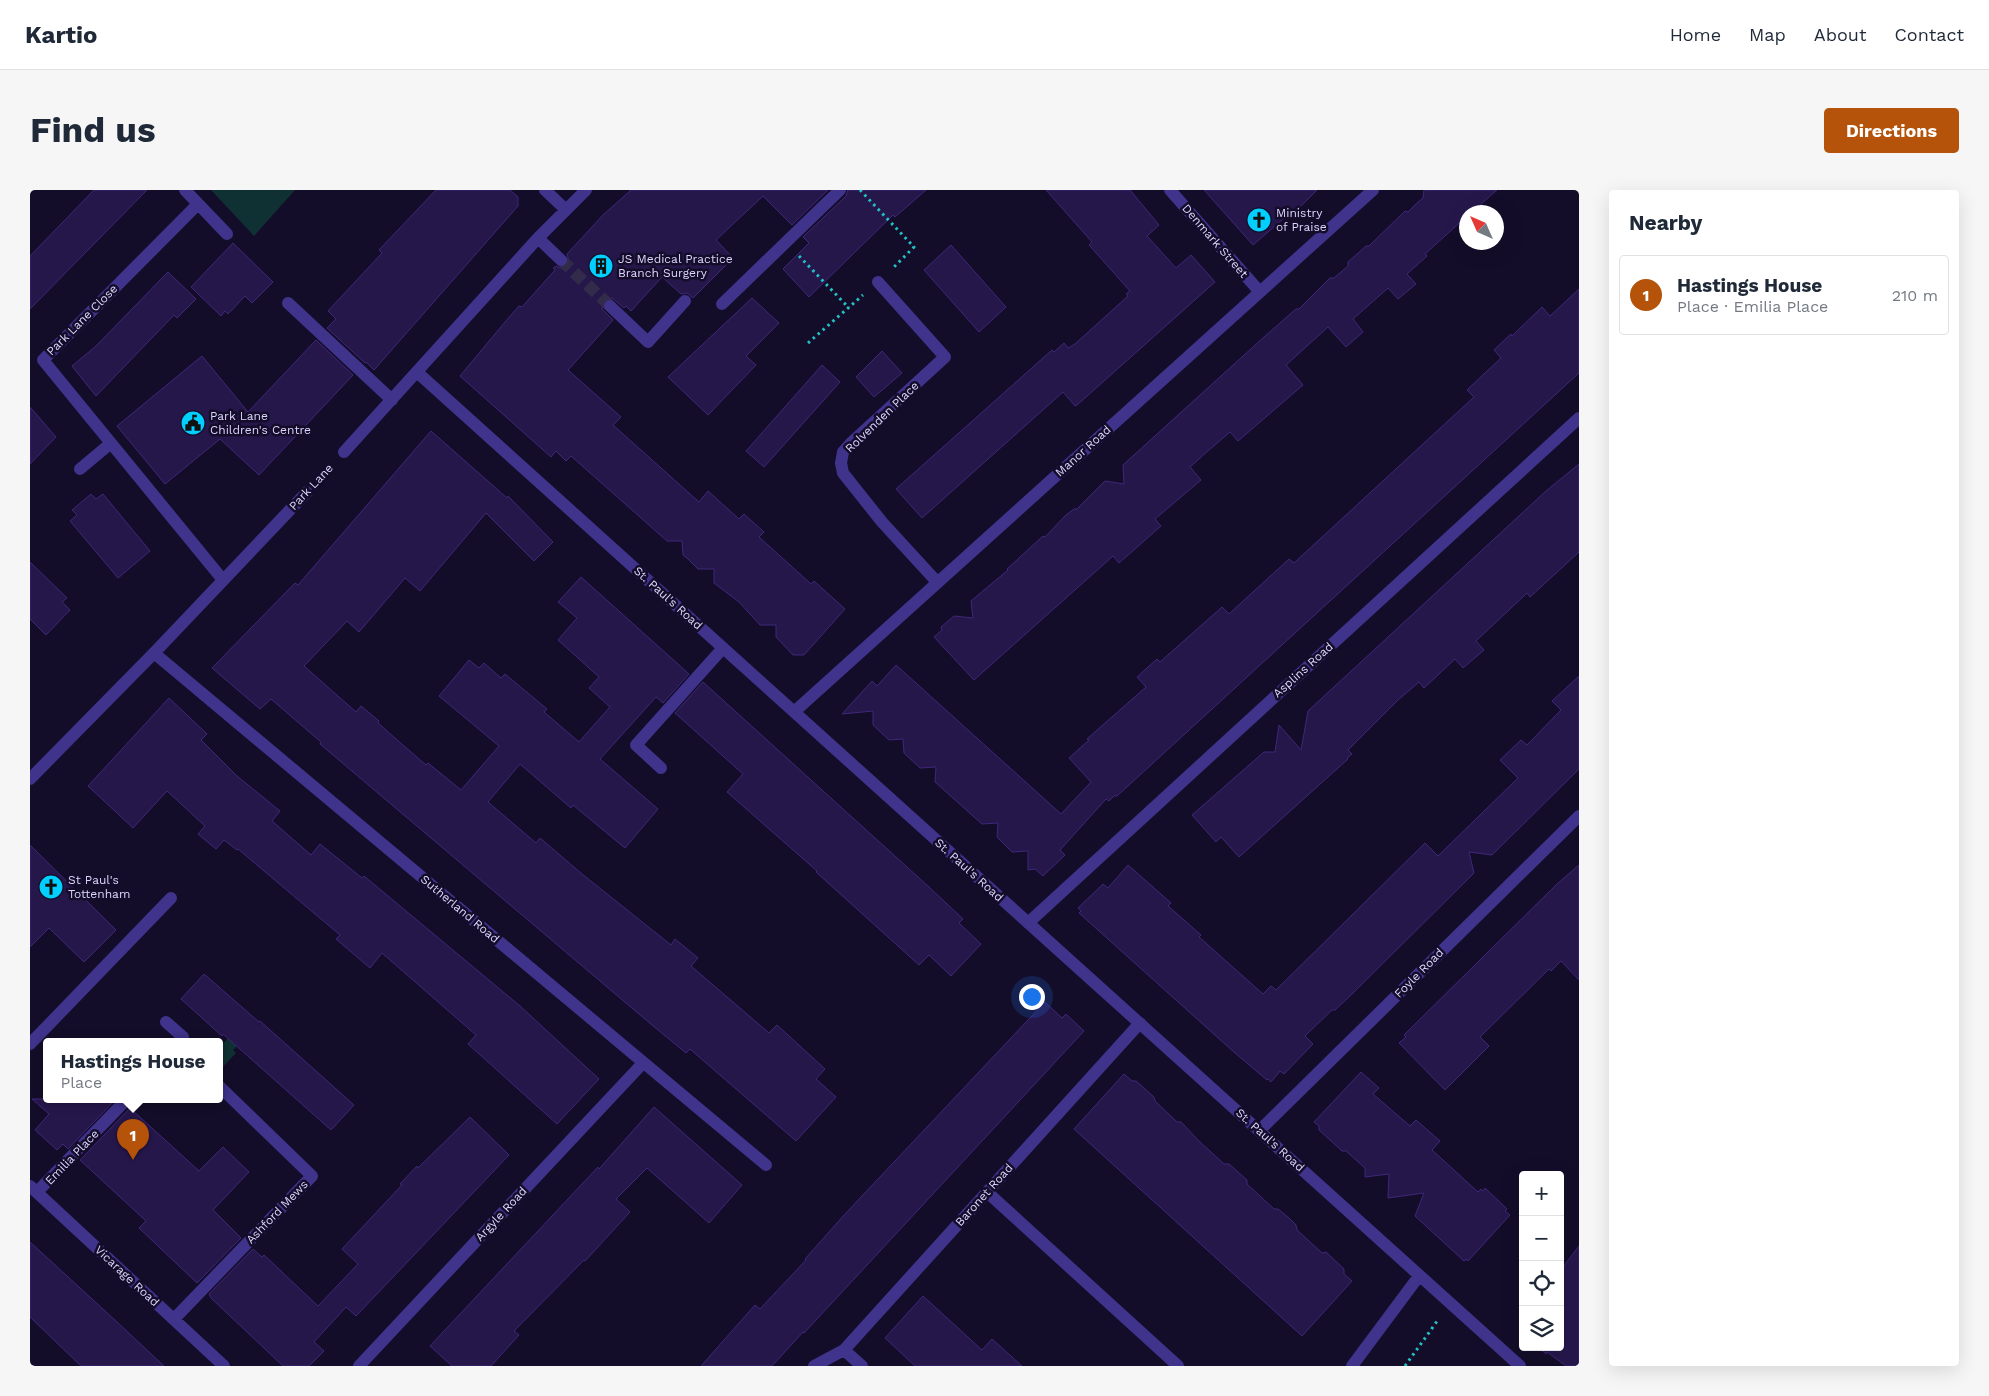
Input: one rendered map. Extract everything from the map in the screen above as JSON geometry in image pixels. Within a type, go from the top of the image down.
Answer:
[{"type":"street","points":[[185,190],[227,234]]},
{"type":"street","points":[[545,190],[566,210]]},
{"type":"street","points":[[344,452],[418,373],[538,238],[586,190]]},
{"type":"street","points":[[722,304],[840,190]]},
{"type":"street","name":"Denmark Street","points":[[1170,190],[1260,292]]},
{"type":"street","name":"Manor Road","points":[[794,712],[1373,190]]},
{"type":"street","name":"Park Lane Close","points":[[198,204],[43,360],[223,580]]},
{"type":"street","points":[[538,238],[561,260]]},
{"type":"street","name":"Rolvenden Place","points":[[878,282],[945,357],[843,452],[842,473],[882,522],[938,582]]},
{"type":"street","points":[[610,306],[648,342],[686,301]]},
{"type":"street","points":[[288,303],[392,400]]},
{"type":"street","name":"St. Paul's Road","points":[[418,373],[1520,1366]]},
{"type":"street","name":"Asplins Road","points":[[1028,923],[1579,418]]},
{"type":"street","points":[[80,469],[111,444]]},
{"type":"street","name":"Park Lane","points":[[30,779],[154,653],[307,492]]},
{"type":"street","points":[[661,768],[636,745],[723,648]]},
{"type":"street","name":"Sutherland Road","points":[[154,653],[766,1165]]},
{"type":"street","name":"Foyle Road","points":[[1259,1131],[1579,816]]},
{"type":"street","points":[[30,1044],[171,898]]},
{"type":"street","points":[[166,1022],[182,1038]]},
{"type":"street","name":"Baronet Road","points":[[814,1366],[844,1350],[1140,1023]]},
{"type":"street","name":"Argyle Road","points":[[359,1366],[643,1063]]},
{"type":"street","name":"Ashford Mews","points":[[174,1319],[312,1176],[223,1090]]},
{"type":"street","name":"Emilia Place","points":[[34,1189],[123,1103]]},
{"type":"street","name":"Vicarage Road","points":[[34,1189],[224,1366]]},
{"type":"street","points":[[987,1192],[1178,1366]]},
{"type":"street","points":[[1352,1366],[1419,1276]]},
{"type":"street","points":[[844,1350],[862,1366]]},
{"type":"path","points":[[860,190],[914,247]]},
{"type":"path","points":[[794,250],[849,308]]},
{"type":"path","name":"Park Lane","points":[[307,492],[344,452]]},
{"type":"path","points":[[1404,1366],[1450,1303]]},
{"type":"green space","points":[[211,190],[295,190],[254,236]]},
{"type":"green space","points":[[231,1035],[240,1043],[233,1050],[236,1053],[223,1067],[223,1044]]},
{"type":"building","points":[[94,190],[147,190],[30,309],[30,256]]},
{"type":"building","points":[[436,190],[510,190],[518,197],[518,206],[374,370],[327,328],[336,319],[328,311],[382,253],[379,250]]},
{"type":"building","points":[[631,190],[828,190],[792,225],[763,196],[716,240],[733,258],[693,298],[687,293],[681,294],[662,277],[631,311],[612,298],[604,300],[602,309],[613,320],[568,370],[621,417],[613,425],[699,502],[708,491],[739,519],[744,514],[764,532],[759,537],[811,584],[814,581],[845,609],[804,655],[793,655],[776,637],[776,625],[760,625],[739,602],[714,583],[714,569],[698,569],[683,555],[682,541],[667,541],[571,456],[566,461],[556,451],[551,457],[460,376],[519,306],[522,307],[555,270],[553,268],[556,266],[560,268],[566,266],[569,261],[567,254],[603,215]]},
{"type":"building","points":[[848,190],[926,190],[895,217],[893,215],[809,297],[783,269],[809,243],[803,237],[846,196]]},
{"type":"building","points":[[1046,190],[1130,190],[1159,225],[1147,236],[1176,268],[1191,255],[1215,282],[1077,405],[1075,406],[1063,392],[922,518],[896,489],[1052,350],[1054,352],[1064,343],[1068,348],[1075,344],[1128,296],[1126,294],[1130,291],[1089,245],[1092,242]]},
{"type":"building","points":[[1204,190],[1317,190],[1293,214],[1290,213],[1253,245]]},
{"type":"building","points":[[1424,190],[1497,190],[1480,205],[1459,205],[1459,223],[1425,254],[1427,256],[1407,274],[1416,284],[1398,299],[1388,288],[1353,319],[1363,332],[1346,347],[1328,327],[1286,365],[1303,385],[1238,441],[1230,432],[1190,467],[1201,480],[1155,519],[1161,526],[1119,563],[1113,556],[974,680],[934,637],[942,630],[941,627],[954,616],[973,618],[971,601],[1008,570],[1043,536],[1045,537],[1066,515],[1077,509],[1105,481],[1124,484],[1123,465],[1264,337],[1296,309],[1299,309],[1330,278],[1334,278],[1348,266],[1348,262],[1366,246],[1369,246],[1405,211],[1408,212],[1423,198]]},
{"type":"building","points":[[233,243],[273,282],[252,303],[245,296],[228,314],[225,311],[221,316],[191,287]]},
{"type":"building","points":[[951,245],[1006,307],[979,332],[924,270]]},
{"type":"building","points":[[168,272],[196,299],[177,318],[174,315],[96,396],[72,366],[96,346]]},
{"type":"building","points":[[1579,289],[1579,373],[1117,796],[1114,796],[1109,801],[1106,799],[1060,850],[1065,855],[1043,876],[1035,869],[1028,870],[1028,851],[1012,852],[997,837],[998,823],[982,824],[935,782],[936,767],[920,768],[904,753],[903,739],[889,740],[873,725],[873,711],[842,714],[872,681],[877,686],[896,665],[1061,814],[1091,782],[1069,758],[1089,740],[1087,739],[1146,687],[1137,677],[1157,659],[1160,662],[1222,607],[1229,614],[1289,559],[1294,563],[1474,397],[1467,390],[1501,358],[1494,350],[1511,334],[1512,336],[1542,307],[1550,316]]},
{"type":"building","points":[[752,298],[779,323],[746,356],[756,365],[708,415],[668,377]]},
{"type":"building","points":[[316,340],[353,375],[259,475],[220,439],[165,484],[117,426],[202,356],[248,412]]},
{"type":"building","points":[[882,351],[902,373],[874,397],[856,377]]},
{"type":"building","points":[[822,365],[840,382],[764,467],[746,451]]},
{"type":"building","points":[[30,407],[56,437],[30,464]]},
{"type":"building","points":[[431,431],[507,498],[508,496],[553,542],[534,561],[486,513],[420,591],[405,578],[359,632],[347,621],[304,666],[356,712],[361,706],[426,765],[428,763],[461,790],[499,746],[439,696],[469,660],[479,668],[484,663],[501,678],[505,674],[547,709],[544,712],[579,742],[610,707],[589,688],[599,677],[558,640],[577,618],[558,602],[581,577],[689,674],[663,703],[656,697],[600,759],[658,809],[625,848],[573,805],[571,808],[520,764],[488,802],[536,843],[540,838],[671,945],[675,939],[698,958],[691,966],[769,1033],[777,1025],[825,1069],[816,1079],[836,1097],[796,1141],[690,1049],[686,1053],[652,1025],[320,744],[321,742],[271,699],[260,709],[212,668],[295,583],[298,585]]},
{"type":"building","points":[[1579,464],[1579,552],[1530,597],[1527,593],[1476,641],[1484,650],[1463,668],[1455,659],[1424,688],[1419,682],[1398,700],[1348,750],[1352,754],[1348,759],[1239,857],[1221,837],[1216,842],[1192,815],[1264,752],[1275,752],[1279,725],[1301,750],[1308,711],[1546,491]]},
{"type":"building","points":[[91,494],[96,499],[103,494],[150,551],[118,578],[70,521],[77,515],[72,510]]},
{"type":"building","points":[[30,562],[67,598],[62,602],[70,610],[46,635],[30,619]]},
{"type":"building","points":[[1579,676],[1579,769],[1492,855],[1469,852],[1474,873],[1350,996],[1305,1036],[1313,1044],[1284,1074],[1280,1071],[1271,1082],[1235,1053],[1079,913],[1081,911],[1078,908],[1103,884],[1108,888],[1128,865],[1171,903],[1168,906],[1201,935],[1199,937],[1263,994],[1271,986],[1276,990],[1425,843],[1438,856],[1518,778],[1500,760],[1521,740],[1527,745],[1561,710],[1552,701]]},
{"type":"building","points":[[703,682],[963,919],[959,923],[981,944],[951,976],[929,955],[919,965],[817,871],[727,792],[743,774],[675,713]]},
{"type":"building","points":[[169,698],[207,734],[201,740],[237,776],[280,811],[272,821],[311,855],[320,844],[362,878],[364,876],[520,1006],[599,1079],[557,1124],[468,1044],[476,1035],[382,953],[370,968],[336,939],[340,935],[238,849],[224,840],[216,849],[198,834],[205,826],[167,791],[133,828],[88,786]]},
{"type":"building","name":"St Paul's Tottenham","points":[[30,845],[116,930],[84,962],[49,928],[30,947]]},
{"type":"building","points":[[1579,865],[1579,980],[1561,961],[1551,971],[1549,969],[1480,1037],[1489,1046],[1445,1090],[1399,1043],[1406,1037],[1404,1035],[1557,884]]},
{"type":"building","points":[[204,974],[354,1105],[331,1130],[181,999]]},
{"type":"building","points":[[1045,1002],[1062,1018],[1066,1014],[1084,1031],[804,1333],[772,1366],[701,1366],[755,1305],[760,1309],[806,1260],[845,1214]]},
{"type":"building","points":[[1361,1072],[1379,1088],[1373,1094],[1410,1126],[1416,1120],[1440,1141],[1432,1150],[1478,1192],[1481,1189],[1483,1191],[1485,1188],[1507,1209],[1505,1211],[1510,1215],[1468,1261],[1467,1259],[1464,1261],[1415,1216],[1424,1193],[1388,1198],[1389,1174],[1365,1177],[1365,1168],[1346,1151],[1342,1151],[1319,1130],[1319,1126],[1314,1122]]},
{"type":"building","points":[[1124,1074],[1132,1081],[1136,1081],[1177,1122],[1181,1122],[1224,1164],[1229,1164],[1274,1209],[1278,1209],[1289,1218],[1296,1225],[1297,1230],[1322,1253],[1326,1252],[1344,1269],[1344,1274],[1352,1281],[1302,1336],[1074,1129]]},
{"type":"building","points":[[32,1099],[43,1099],[43,1103],[112,1103],[68,1149],[63,1144],[57,1150],[35,1130],[49,1114]]},
{"type":"building","points":[[654,1107],[742,1185],[709,1223],[647,1168],[616,1199],[630,1212],[585,1261],[514,1331],[519,1335],[491,1366],[452,1366],[430,1346],[598,1167],[599,1169]]},
{"type":"building","points":[[130,1108],[199,1171],[223,1147],[249,1172],[213,1210],[241,1238],[197,1283],[139,1228],[146,1221],[80,1160]]},
{"type":"building","points":[[470,1117],[509,1155],[356,1316],[346,1307],[314,1342],[324,1351],[309,1366],[283,1366],[211,1298],[209,1294],[253,1249],[262,1257],[264,1255],[318,1306],[358,1264],[342,1249],[402,1185],[400,1184],[417,1166],[418,1168]]},
{"type":"building","points":[[30,1242],[164,1366],[81,1366],[30,1317]]},
{"type":"building","points":[[1579,1246],[1579,1366],[1566,1366],[1547,1352],[1546,1354],[1543,1351],[1564,1351],[1564,1266]]},
{"type":"building","points":[[923,1296],[982,1350],[992,1339],[1022,1366],[915,1366],[885,1338]]},
{"type":"tunnel","points":[[561,260],[610,306]]},
{"type":"place","name":"Ministry of Praise","points":[[1259,220]]},
{"type":"place","name":"JS Medical Practice Branch Surgery","points":[[601,266]]},
{"type":"place","name":"Park Lane Children's Centre","points":[[193,423]]},
{"type":"place","name":"St Paul's Tottenham","points":[[51,887]]},
{"type":"place","name":"Hastings House","points":[[133,1160]]}]
